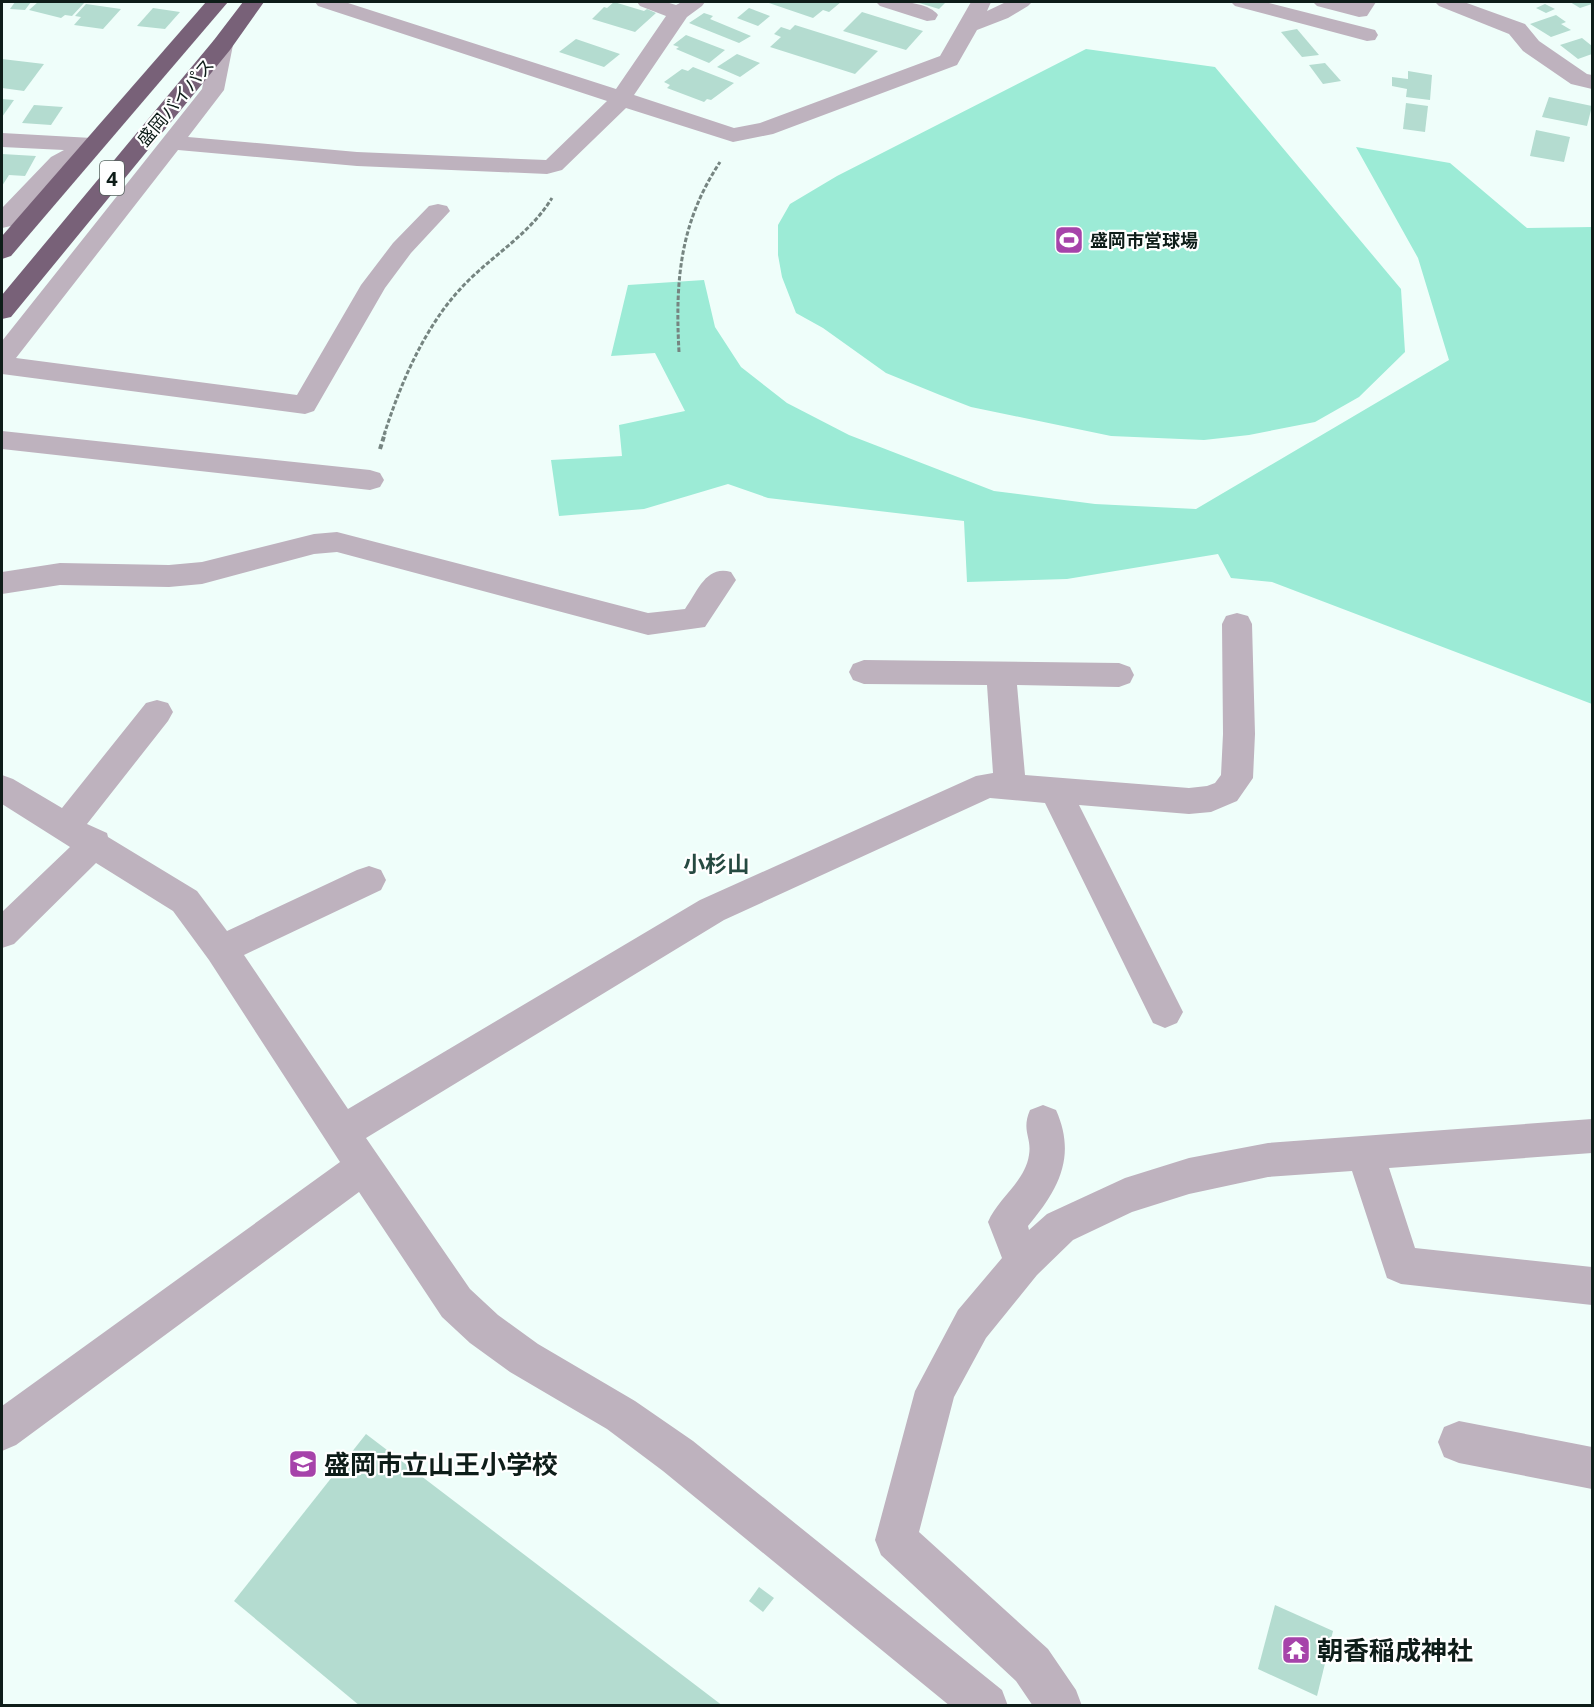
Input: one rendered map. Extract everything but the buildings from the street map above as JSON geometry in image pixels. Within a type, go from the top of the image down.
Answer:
[{"type":"highway","name":"盛岡バイパス","points":[[2,251],[217,2]]},
{"type":"highway","name":"盛岡バイパス","points":[[2,311],[222,45],[253,2]]},
{"type":"street","points":[[325,2],[733,135],[765,129],[949,60],[981,2]]},
{"type":"street","points":[[172,143],[357,159],[530,168],[554,165],[621,99],[687,7],[647,2]]},
{"type":"street","points":[[887,2],[927,15]]},
{"type":"street","points":[[969,25],[1021,2]]},
{"type":"street","points":[[1242,2],[1367,35]]},
{"type":"street","points":[[1324,2],[1359,11],[1365,2]]},
{"type":"street","points":[[1446,2],[1517,29],[1531,46],[1579,79],[1593,82]]},
{"type":"street","points":[[2,358],[213,90],[222,45]]},
{"type":"street","points":[[2,140],[92,145]]},
{"type":"street","points":[[2,221],[59,162],[92,145]]},
{"type":"street","points":[[2,365],[305,405],[374,285],[402,248],[438,211]]},
{"type":"street","points":[[2,440],[369,480]]},
{"type":"street","points":[[2,583],[60,574],[169,576],[202,573],[314,544],[337,542],[648,624],[694,619],[721,580]]},
{"type":"street","points":[[342,1132],[712,910],[987,785],[1189,801],[1211,799],[1226,792],[1238,778],[1237,624]]},
{"type":"street","points":[[864,672],[1119,675]]},
{"type":"street","points":[[1001,674],[1010,786]]},
{"type":"street","points":[[2,934],[80,835],[157,712]]},
{"type":"street","points":[[2,788],[185,901],[221,950],[363,1167],[456,1303],[484,1329],[524,1358],[621,1415],[678,1456],[986,1706]]},
{"type":"street","points":[[1055,790],[1165,1012]]},
{"type":"street","points":[[221,950],[369,880]]},
{"type":"street","points":[[1023,1262],[1007,1222],[1037,1186],[1048,1154],[1044,1122]]},
{"type":"street","points":[[1060,1706],[1032,1665],[896,1540],[935,1391],[972,1324],[1023,1262],[1060,1227],[1136,1193],[1189,1176],[1268,1160],[1593,1136]]},
{"type":"street","points":[[1365,1153],[1401,1265],[1593,1286]]},
{"type":"street","points":[[2,1431],[363,1167]]},
{"type":"street","points":[[1459,1442],[1593,1468]]},
{"type":"path","points":[[679,352],[676,285],[686,233],[704,188],[731,148],[733,135]]},
{"type":"path","points":[[369,480],[384,433],[432,329],[461,288],[482,268],[508,250],[544,214],[555,187],[554,165]]},
{"type":"green space","name":"盛岡市営球場","points":[[1086,49],[1215,67],[1401,289],[1405,352],[1359,397],[1315,422],[1249,435],[1204,440],[1111,436],[971,407],[940,395],[886,373],[823,328],[796,313],[782,277],[778,255],[778,225],[790,204],[837,176]]},
{"type":"green space","points":[[1356,147],[1450,163],[1527,228],[1592,227],[1592,704],[1272,582],[1231,578],[1218,554],[1067,579],[967,582],[964,521],[768,498],[728,484],[644,509],[559,516],[551,460],[622,456],[619,425],[685,411],[655,353],[611,356],[628,285],[704,280],[715,327],[741,367],[787,403],[849,435],[994,491],[1095,504],[1196,509],[1449,360],[1418,258]]},
{"type":"place","name":"盛岡市営球場","points":[[1069,240]]},
{"type":"place","name":"盛岡市立山王小学校","points":[[303,1464]]},
{"type":"place","name":"朝香稲成神社","points":[[1296,1650]]},
{"type":"district","name":"小杉山","points":[[716,863]]}]
